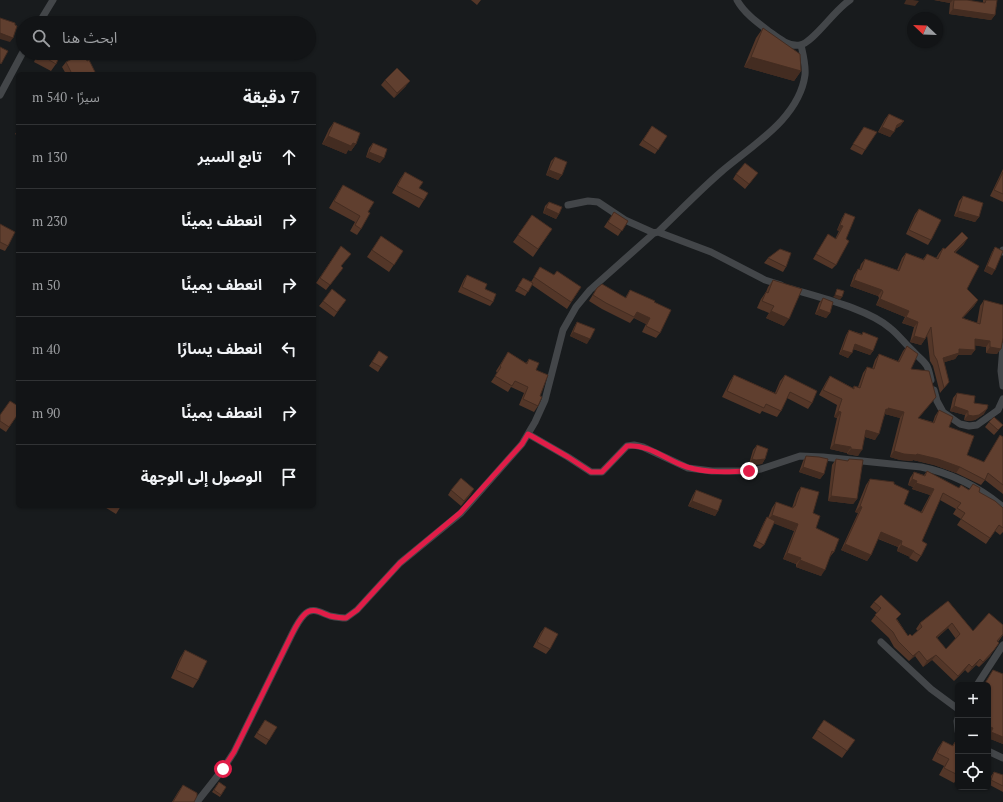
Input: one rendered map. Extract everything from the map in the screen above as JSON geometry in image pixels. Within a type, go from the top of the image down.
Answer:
[{"type":"street","points":[[43,16],[53,0]]},
{"type":"street","points":[[737,0],[744,11],[770,32],[787,43],[800,45],[812,39],[834,13],[850,0]]},
{"type":"street","points":[[198,802],[234,752],[292,634],[303,616],[307,612],[314,610],[332,616],[346,618],[357,610],[400,563],[460,513],[522,444],[536,422],[545,400],[563,330],[576,307],[590,290],[656,232],[708,183],[742,154],[766,137],[790,111],[801,90],[805,75],[804,58],[800,45]]},
{"type":"street","points":[[0,95],[19,60]]},
{"type":"street","points":[[568,205],[588,201],[598,202],[625,220],[711,252],[765,280],[844,306],[875,318],[894,331],[928,367],[936,400],[943,412],[960,424],[969,426],[977,425],[994,418],[1003,399]]},
{"type":"street","points":[[1003,346],[1001,371],[1003,386]]},
{"type":"street","points":[[528,434],[591,472],[602,472],[627,446],[634,445],[643,447],[688,468],[712,471],[749,471],[761,469],[800,456],[823,457],[936,470],[954,477],[978,490],[1003,507]]},
{"type":"street","points":[[881,642],[931,689],[955,707]]},
{"type":"street","points":[[979,682],[1003,645]]},
{"type":"street","points":[[991,752],[1003,758]]},
{"type":"building","points":[[954,0],[967,0],[985,3],[986,0],[997,0],[995,15],[953,9]]},
{"type":"building","points":[[0,18],[15,23],[16,29],[13,38],[0,33]]},
{"type":"building","points":[[763,28],[800,54],[801,71],[751,57]]},
{"type":"building","points":[[0,47],[8,51],[1,64],[0,63]]},
{"type":"building","points":[[49,60],[58,60],[56,64]]},
{"type":"building","points":[[70,60],[89,60],[95,72],[71,72],[66,62]]},
{"type":"building","points":[[397,68],[410,81],[397,93],[385,80]]},
{"type":"building","points":[[889,114],[904,121],[897,125],[894,132],[882,127]]},
{"type":"building","points":[[334,122],[360,133],[356,144],[353,143],[351,146],[328,136]]},
{"type":"building","points":[[652,126],[667,136],[658,150],[643,140]]},
{"type":"building","points":[[864,127],[877,132],[865,150],[853,144]]},
{"type":"building","points":[[373,143],[387,149],[384,158],[369,152]]},
{"type":"building","points":[[555,157],[567,162],[562,175],[549,170]]},
{"type":"building","points":[[745,163],[758,173],[749,184],[736,174]]},
{"type":"building","points":[[405,172],[423,182],[419,188],[428,193],[424,200],[397,186]]},
{"type":"building","points":[[1003,172],[1003,194],[994,190]]},
{"type":"building","points":[[343,185],[374,202],[361,229],[355,225],[360,216],[334,201]]},
{"type":"building","points":[[963,196],[983,203],[979,217],[958,211]]},
{"type":"building","points":[[549,202],[562,207],[559,214],[546,208]]},
{"type":"building","points":[[919,209],[941,220],[931,240],[909,230]]},
{"type":"building","points":[[614,212],[628,221],[622,231],[608,222]]},
{"type":"building","points":[[845,213],[855,217],[846,239],[849,241],[836,265],[816,254],[828,234],[836,239],[843,226],[840,225]]},
{"type":"building","points":[[532,215],[552,229],[538,249],[518,235]]},
{"type":"building","points":[[0,224],[15,232],[8,246],[0,242]]},
{"type":"building","points":[[962,232],[968,238],[954,252],[979,266],[967,289],[978,300],[962,318],[980,324],[984,300],[1003,305],[1003,338],[1001,349],[990,347],[990,341],[975,339],[975,350],[959,349],[959,353],[943,358],[949,382],[944,388],[937,360],[934,355],[931,327],[925,339],[914,336],[918,322],[906,317],[909,311],[880,299],[883,292],[882,290],[854,280],[858,269],[861,270],[865,259],[899,271],[906,253],[924,260],[927,254],[938,259],[943,248],[945,249]]},
{"type":"building","points":[[381,236],[403,251],[394,265],[372,250]]},
{"type":"building","points":[[341,246],[351,254],[341,266],[343,268],[330,285],[320,278]]},
{"type":"building","points":[[995,247],[1003,251],[995,270],[987,266]]},
{"type":"building","points":[[780,249],[791,253],[786,267],[768,258]]},
{"type":"building","points":[[540,267],[554,275],[557,271],[581,287],[571,302],[534,277]]},
{"type":"building","points":[[467,275],[487,284],[485,289],[496,294],[493,302],[462,287]]},
{"type":"building","points":[[523,278],[533,283],[528,292],[518,286]]},
{"type":"building","points":[[773,280],[802,289],[789,319],[771,311],[774,306],[762,301],[766,292],[768,293]]},
{"type":"building","points":[[602,284],[626,298],[630,290],[671,310],[660,333],[646,326],[650,318],[637,312],[634,317],[593,295],[597,288]]},
{"type":"building","points":[[332,289],[346,300],[337,312],[323,301]]},
{"type":"building","points":[[837,289],[844,291],[842,297],[835,295]]},
{"type":"building","points":[[823,298],[833,302],[830,313],[819,309]]},
{"type":"building","points":[[577,322],[595,329],[590,339],[573,332]]},
{"type":"building","points":[[849,330],[862,335],[863,332],[878,338],[873,351],[855,344],[852,353],[842,350]]},
{"type":"building","points":[[907,346],[918,354],[911,369],[929,371],[936,397],[918,418],[934,423],[939,410],[953,417],[949,427],[974,436],[967,455],[984,462],[1000,435],[1003,437],[1003,485],[988,473],[985,480],[960,467],[938,459],[894,451],[904,412],[888,408],[888,410],[886,409],[879,434],[866,430],[862,450],[851,449],[851,447],[834,444],[841,412],[838,411],[842,399],[823,390],[830,376],[854,389],[854,386],[860,388],[867,367],[874,369],[879,354],[899,362]]},
{"type":"building","points":[[379,351],[388,357],[381,367],[372,362]]},
{"type":"building","points":[[508,352],[527,364],[529,359],[539,363],[536,370],[548,375],[538,406],[523,399],[528,387],[515,381],[512,386],[495,376]]},
{"type":"building","points":[[734,375],[776,394],[785,375],[817,391],[812,403],[790,392],[781,411],[766,404],[764,408],[727,391]]},
{"type":"building","points":[[957,393],[975,396],[974,403],[988,405],[987,409],[979,415],[968,415],[968,411],[954,406]]},
{"type":"building","points":[[10,401],[16,405],[16,417],[9,427],[0,421],[0,415]]},
{"type":"building","points":[[994,417],[1003,425],[998,430],[989,422]]},
{"type":"building","points":[[757,445],[768,449],[765,459],[752,459]]},
{"type":"building","points":[[806,456],[828,459],[824,474],[803,467]]},
{"type":"building","points":[[836,459],[848,461],[849,459],[863,460],[857,499],[831,496]]},
{"type":"building","points":[[927,471],[959,488],[961,485],[969,490],[973,484],[980,488],[979,492],[995,501],[1003,508],[1003,528],[999,525],[990,538],[961,519],[965,513],[957,508],[961,503],[943,493],[922,541],[927,544],[921,556],[901,545],[902,541],[881,532],[871,555],[845,544],[862,507],[860,506],[870,479],[894,482],[894,484],[909,491],[904,504],[922,513],[934,489],[916,483],[917,481],[912,479],[914,472],[925,476]]},
{"type":"building","points":[[461,478],[474,489],[464,501],[451,490]]},
{"type":"building","points":[[801,487],[819,492],[813,513],[820,516],[816,528],[839,539],[834,552],[832,551],[825,570],[787,553],[798,524],[772,515],[776,502],[793,508]]},
{"type":"building","points":[[696,490],[722,500],[718,511],[692,501]]},
{"type":"building","points":[[767,517],[775,521],[764,545],[756,541]]},
{"type":"building","points":[[881,595],[901,614],[896,619],[908,636],[910,634],[912,636],[922,627],[920,623],[948,601],[973,631],[989,613],[1003,625],[1003,634],[997,641],[999,643],[994,650],[983,662],[980,659],[972,667],[969,664],[958,676],[936,655],[927,661],[919,651],[913,656],[898,641],[893,632],[875,615],[881,608],[874,602]],"holes":[[[952,623],[960,634],[946,649],[936,637]]]},
{"type":"building","points":[[545,627],[558,634],[550,649],[537,642]]},
{"type":"building","points":[[185,650],[207,661],[198,680],[176,670]]},
{"type":"building","points":[[993,670],[1003,674],[1003,737],[991,732],[993,728],[991,727],[991,682],[986,682]]},
{"type":"building","points":[[265,720],[277,727],[269,740],[257,733]]},
{"type":"building","points":[[824,720],[855,740],[847,751],[817,730]]},
{"type":"building","points":[[943,741],[953,746],[955,742],[955,774],[944,768],[949,759],[937,753]]},
{"type":"building","points":[[994,772],[1003,775],[1003,786],[991,780]]},
{"type":"building","points":[[219,782],[226,787],[221,795],[214,790]]},
{"type":"building","points":[[183,785],[197,793],[194,802],[173,802]]},
{"type":"route","points":[[223,769],[234,752],[292,634],[303,616],[307,612],[314,610],[339,618],[346,618],[357,610],[400,563],[460,513],[522,444],[528,434],[591,472],[602,472],[627,446],[634,445],[643,447],[688,468],[712,471],[749,471]]}]
